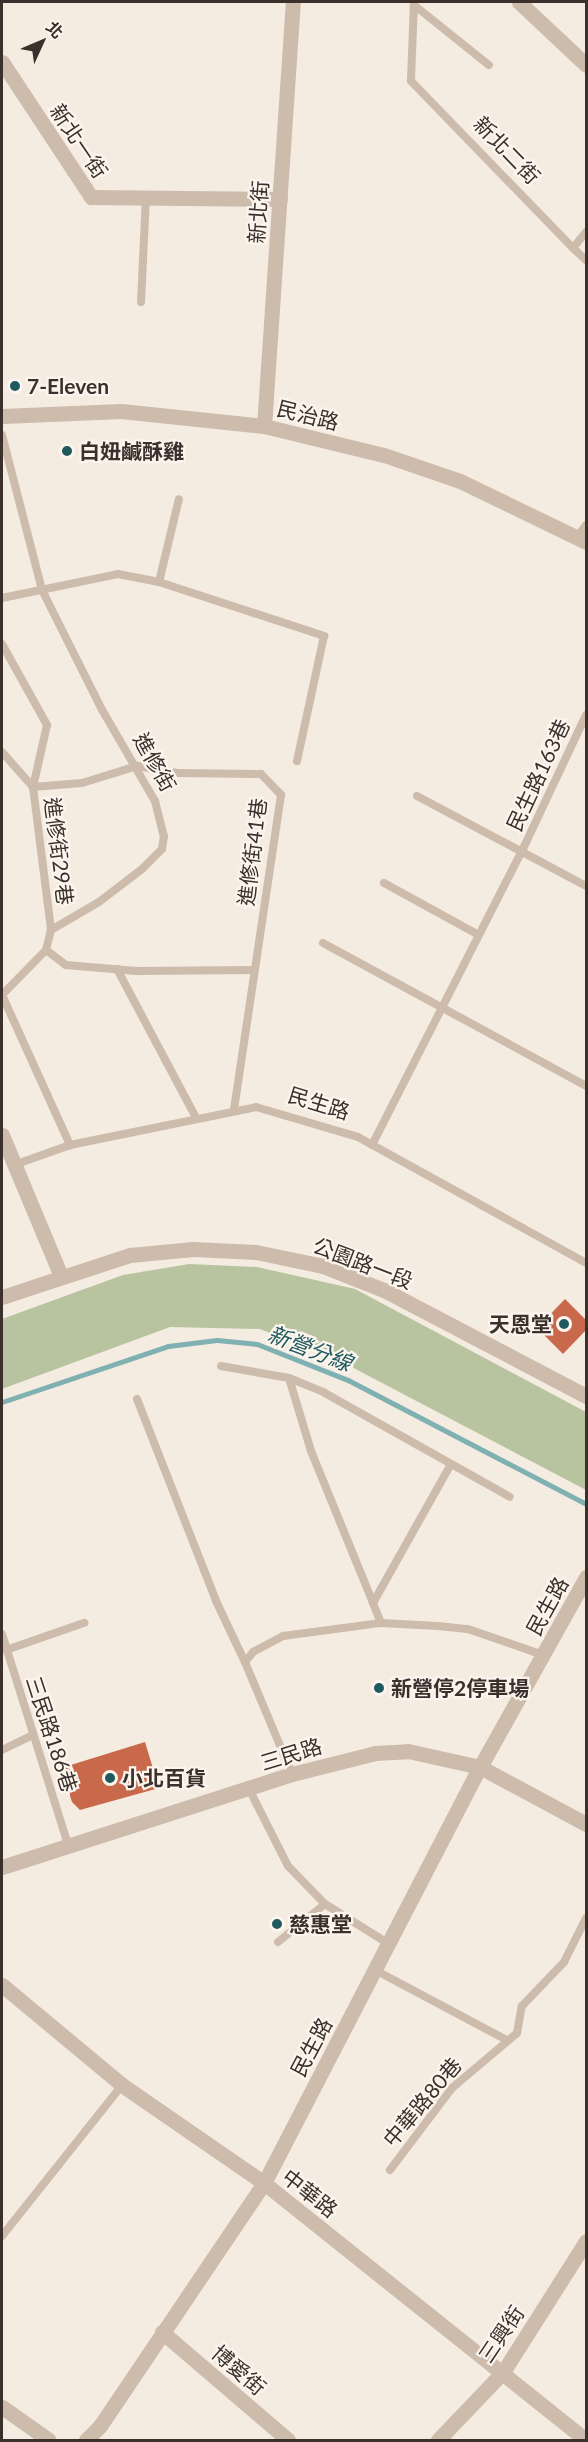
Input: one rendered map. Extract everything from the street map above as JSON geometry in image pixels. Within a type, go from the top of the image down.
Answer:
[{"type":"street","name":"新北街","points":[[264,426],[293,2]]},
{"type":"street","points":[[519,2],[586,65]]},
{"type":"street","name":"新北一街","points":[[2,62],[91,197],[280,199]]},
{"type":"street","name":"民治路","points":[[2,416],[121,411],[264,426],[384,455],[460,481],[583,534]]},
{"type":"street","points":[[2,1135],[61,1276]]},
{"type":"street","name":"公園路一段","points":[[2,1297],[130,1255],[194,1249],[256,1252],[323,1266],[386,1291],[586,1396]]},
{"type":"street","name":"民生路","points":[[86,2440],[264,2183],[480,1767],[586,1577]]},
{"type":"street","name":"三民路","points":[[2,1867],[292,1774],[375,1753],[408,1751],[480,1767],[586,1824]]},
{"type":"street","name":"中華路","points":[[2,1985],[122,2085],[264,2183],[586,2440]]},
{"type":"street","name":"三興街","points":[[438,2440],[503,2372],[586,2241]]},
{"type":"street","name":"博愛街","points":[[162,2332],[288,2440]]},
{"type":"street","points":[[2,2407],[49,2440]]},
{"type":"lane","points":[[414,3],[489,65]]},
{"type":"lane","name":"新北二街","points":[[414,3],[411,81],[586,260]]},
{"type":"lane","points":[[141,302],[146,197]]},
{"type":"lane","points":[[573,248],[586,232]]},
{"type":"lane","name":"進修街","points":[[2,435],[42,590],[101,708],[137,766],[155,801],[164,836],[162,849],[99,902],[51,930]]},
{"type":"lane","points":[[159,582],[179,499]]},
{"type":"lane","points":[[2,597],[118,574],[159,582],[324,636],[297,761]]},
{"type":"lane","points":[[2,644],[47,725],[33,788]]},
{"type":"lane","name":"民生路163巷","points":[[372,1145],[477,934],[522,851],[586,715]]},
{"type":"lane","name":"進修街29巷","points":[[2,752],[33,788],[51,930]]},
{"type":"lane","name":"進修街41巷","points":[[33,788],[82,783],[137,766],[178,773],[261,774],[281,795],[254,970]]},
{"type":"lane","name":"民生路163巷","points":[[417,796],[522,851]]},
{"type":"lane","points":[[522,851],[586,886]]},
{"type":"lane","points":[[384,883],[477,934]]},
{"type":"lane","points":[[51,930],[46,950],[2,995],[70,1145]]},
{"type":"lane","points":[[323,943],[441,1005],[586,1086]]},
{"type":"lane","points":[[46,950],[66,965],[117,969],[254,970],[234,1111]]},
{"type":"lane","points":[[117,969],[195,1116]]},
{"type":"lane","name":"民生路","points":[[14,1165],[70,1145],[195,1116],[256,1107],[304,1119],[372,1145],[586,1263]]},
{"type":"lane","points":[[221,1365],[289,1378],[323,1392],[510,1497]]},
{"type":"lane","points":[[289,1378],[311,1450],[381,1623]]},
{"type":"lane","points":[[137,1399],[216,1601],[292,1774]]},
{"type":"lane","points":[[373,1603],[451,1464]]},
{"type":"lane","points":[[6,1650],[84,1623]]},
{"type":"lane","name":"民生路","points":[[244,1662],[253,1652],[283,1636],[381,1623],[468,1629],[543,1655]]},
{"type":"lane","name":"三民路186巷","points":[[2,1635],[68,1845]]},
{"type":"lane","points":[[2,1750],[33,1735]]},
{"type":"lane","points":[[249,1789],[288,1866],[325,1904],[390,1944]]},
{"type":"lane","points":[[278,1942],[325,1904]]},
{"type":"lane","name":"中華路80巷","points":[[390,2170],[452,2088],[505,2039],[517,2033],[522,2006],[564,1962],[586,1918]]},
{"type":"lane","points":[[375,1970],[505,2039]]},
{"type":"lane","points":[[2,2235],[122,2085]]},
{"type":"green space","points":[[189,1264],[257,1267],[355,1289],[586,1412],[586,1490],[344,1363],[260,1329],[170,1327],[2,1389],[2,1319],[123,1275]]},
{"type":"building","name":"天恩堂","points":[[565,1299],[586,1320],[586,1330],[563,1354],[537,1328]]},
{"type":"building","name":"小北百貨","points":[[145,1742],[159,1788],[80,1810],[72,1802],[61,1768]]},
{"type":"waterway","name":"新營分線","points":[[2,1402],[168,1346],[217,1340],[257,1344],[348,1380],[586,1504]]},
{"type":"place","name":"7-Eleven","points":[[15,386]]},
{"type":"place","name":"白妞鹹酥雞","points":[[67,451]]},
{"type":"place","name":"天恩堂","points":[[564,1324]]},
{"type":"place","name":"新營停2停車場","points":[[379,1688]]},
{"type":"place","name":"小北百貨","points":[[110,1778]]},
{"type":"place","name":"慈惠堂","points":[[277,1924]]}]
